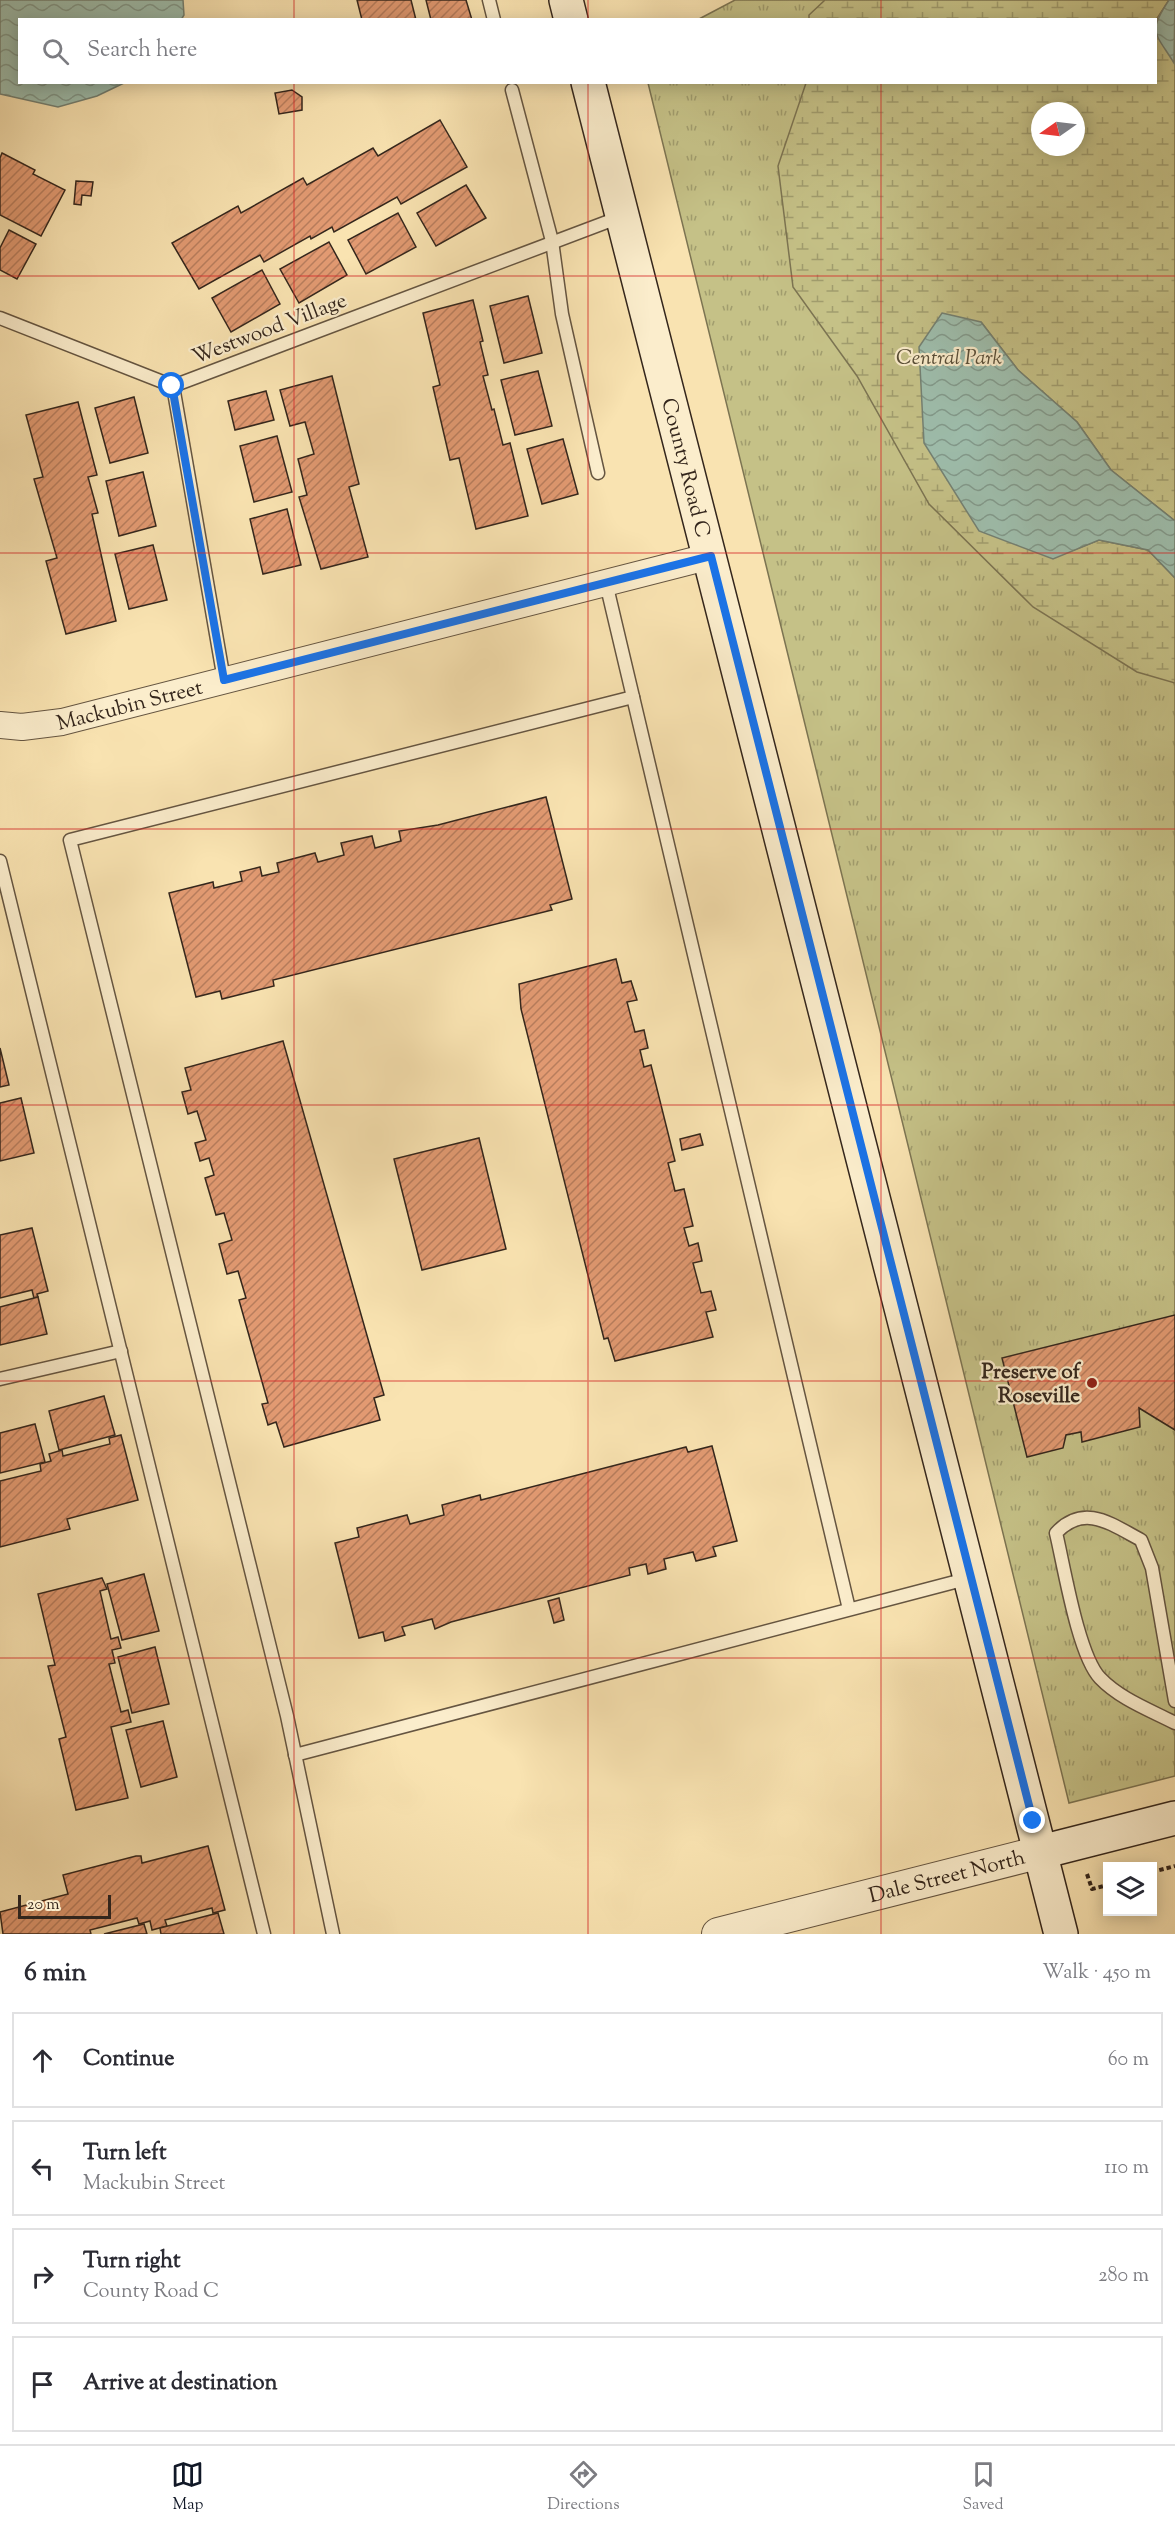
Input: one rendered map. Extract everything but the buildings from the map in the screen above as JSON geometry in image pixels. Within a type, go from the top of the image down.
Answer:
[{"type":"main road","points":[[566,0],[570,18]]},
{"type":"main road","name":"County Road C","points":[[589,84],[711,556],[1061,1934]]},
{"type":"main road","name":"Dale Street North","points":[[1041,1852],[1175,1818]]},
{"type":"street","name":"Mackubin Street","points":[[0,725],[22,727],[62,722],[711,556]]},
{"type":"street","name":"Dale Street North","points":[[718,1934],[1041,1852]]},
{"type":"lane","points":[[489,0],[494,18]]},
{"type":"lane","points":[[512,90],[552,241],[562,314],[598,473]]},
{"type":"lane","name":"Westwood Village","points":[[0,318],[172,386],[552,241],[624,216]]},
{"type":"lane","points":[[172,386],[224,680]]},
{"type":"lane","points":[[606,583],[849,1609]]},
{"type":"lane","points":[[333,1934],[295,1755],[70,840],[633,697]]},
{"type":"lane","points":[[0,861],[264,1934]]},
{"type":"lane","points":[[0,1379],[120,1351]]},
{"type":"lane","points":[[1175,1701],[1152,1568],[1141,1540],[1097,1516],[1066,1521],[1056,1533],[1085,1651],[1099,1677],[1128,1699],[1175,1723]]},
{"type":"lane","points":[[295,1755],[971,1577]]},
{"type":"path","points":[[1157,1871],[1175,1866]]},
{"type":"green space","name":"Central Park","points":[[735,0],[1175,0],[1175,1776],[1069,1803],[648,84],[1157,84],[1157,18],[701,18]]},
{"type":"green space","points":[[825,0],[1169,0],[1157,18],[809,18],[809,15]]},
{"type":"green space","points":[[1157,35],[1175,62],[1175,521],[1111,470],[1077,422],[1018,370],[981,322],[1053,558],[1099,540],[1148,550],[1175,578],[1175,683],[1137,672],[1033,607],[929,504],[857,376],[793,287],[778,166],[806,84],[1157,84]]},
{"type":"water","points":[[0,0],[183,0],[182,18],[18,18],[18,84],[122,84],[97,96],[58,107],[0,94]]},
{"type":"water","points":[[1169,0],[1175,0],[1174,63],[1157,35],[1157,22]]},
{"type":"water","points":[[942,313],[981,322],[1018,370],[1077,422],[1111,470],[1175,521],[1175,578],[1148,550],[1099,540],[1053,559],[979,531],[924,443],[919,347]]},
{"type":"place","name":"Preserve of Roseville","points":[[1092,1383]]},
{"type":"route","points":[[172,386],[224,680],[711,556],[1033,1821]]}]
